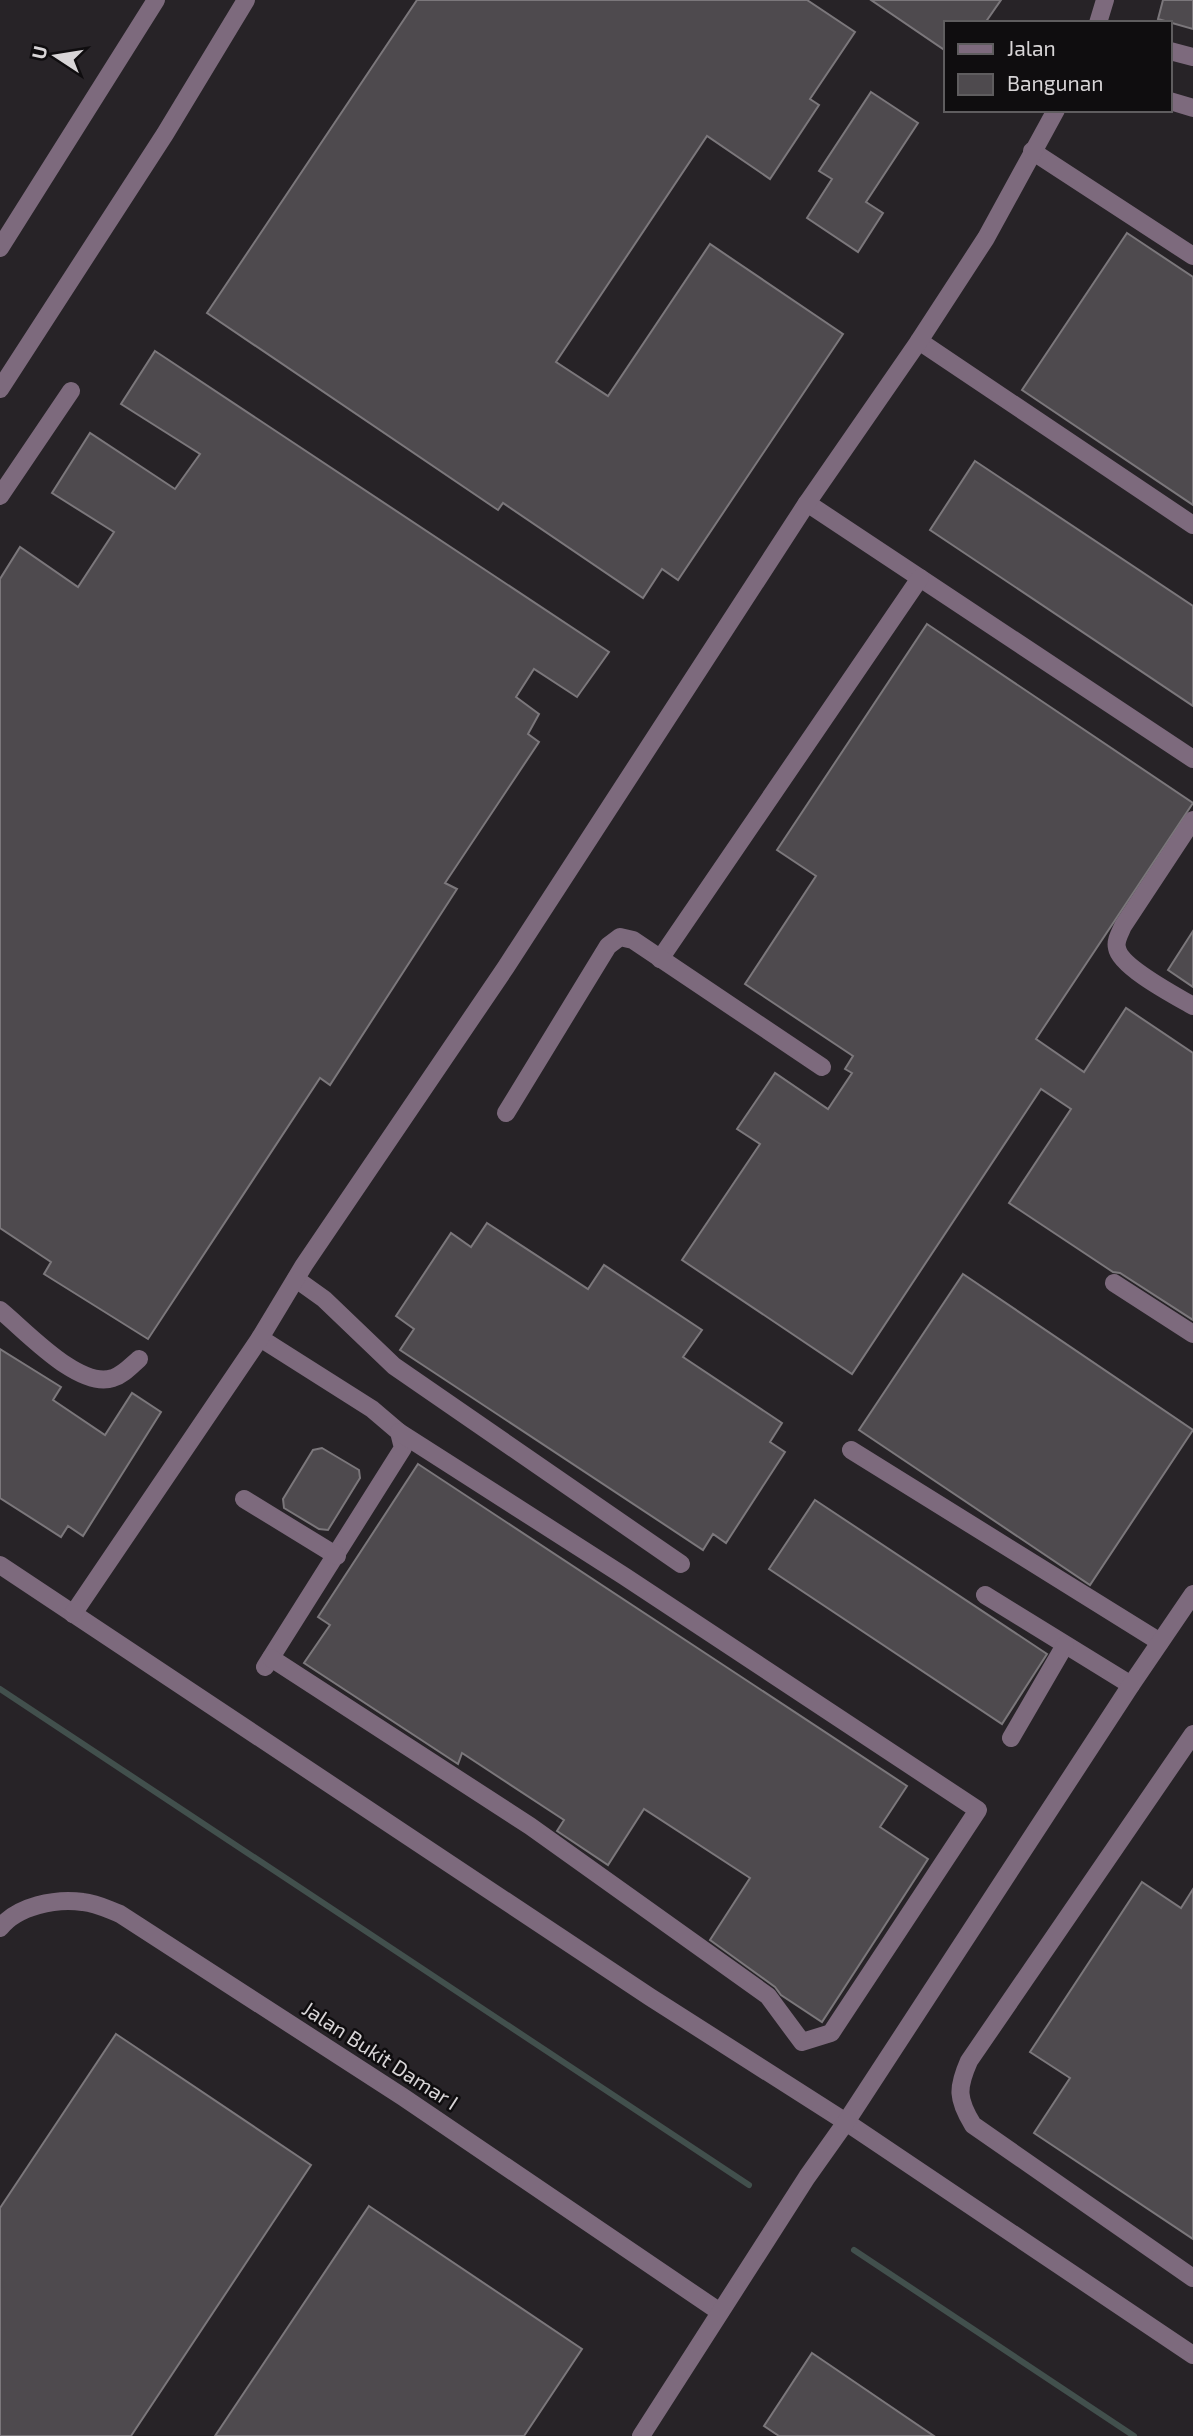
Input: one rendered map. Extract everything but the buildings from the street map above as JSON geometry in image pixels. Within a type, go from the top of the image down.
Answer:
[{"type":"street","points":[[0,248],[156,0]]},
{"type":"street","points":[[0,389],[165,134],[246,0]]},
{"type":"street","points":[[1099,21],[1105,0]]},
{"type":"street","points":[[1172,52],[1193,58]]},
{"type":"street","points":[[1172,102],[1193,108]]},
{"type":"street","points":[[74,1614],[506,967],[807,503],[919,341],[986,238],[1055,112]]},
{"type":"street","points":[[1032,151],[1193,256]]},
{"type":"street","points":[[919,341],[1193,525]]},
{"type":"street","points":[[0,496],[71,391]]},
{"type":"street","points":[[807,503],[1193,759]]},
{"type":"street","points":[[660,959],[920,578]]},
{"type":"street","points":[[1193,820],[1123,926],[1116,949],[1138,972],[1193,1006]]},
{"type":"street","points":[[506,1114],[608,946],[620,937],[633,940],[822,1067]]},
{"type":"street","points":[[296,1279],[324,1298],[394,1367],[681,1564]]},
{"type":"street","points":[[1114,1283],[1193,1334]]},
{"type":"street","points":[[0,1310],[74,1372],[96,1379],[111,1379],[122,1374],[139,1359]]},
{"type":"street","points":[[260,1338],[372,1409],[399,1432],[635,1583],[978,1810],[831,2033],[802,2042],[768,1996],[530,1826],[267,1663],[403,1448],[399,1432]]},
{"type":"street","points":[[851,1451],[1160,1642]]},
{"type":"street","points":[[244,1499],[337,1556]]},
{"type":"street","points":[[0,1565],[650,1997],[846,2122],[1193,2355]]},
{"type":"street","points":[[641,2436],[1193,1594]]},
{"type":"street","points":[[985,1595],[1131,1685]]},
{"type":"street","points":[[1012,1738],[1065,1645]]},
{"type":"street","points":[[1193,1734],[969,2060],[959,2092],[962,2107],[973,2125],[1193,2278]]},
{"type":"street","name":"Jalan Bukit Damar I","points":[[0,1928],[17,1914],[38,1905],[60,1901],[100,1905],[120,1914],[404,2097],[720,2312]]},
{"type":"waterway","points":[[0,1689],[749,2185]]},
{"type":"waterway","points":[[854,2250],[1134,2436]]}]
